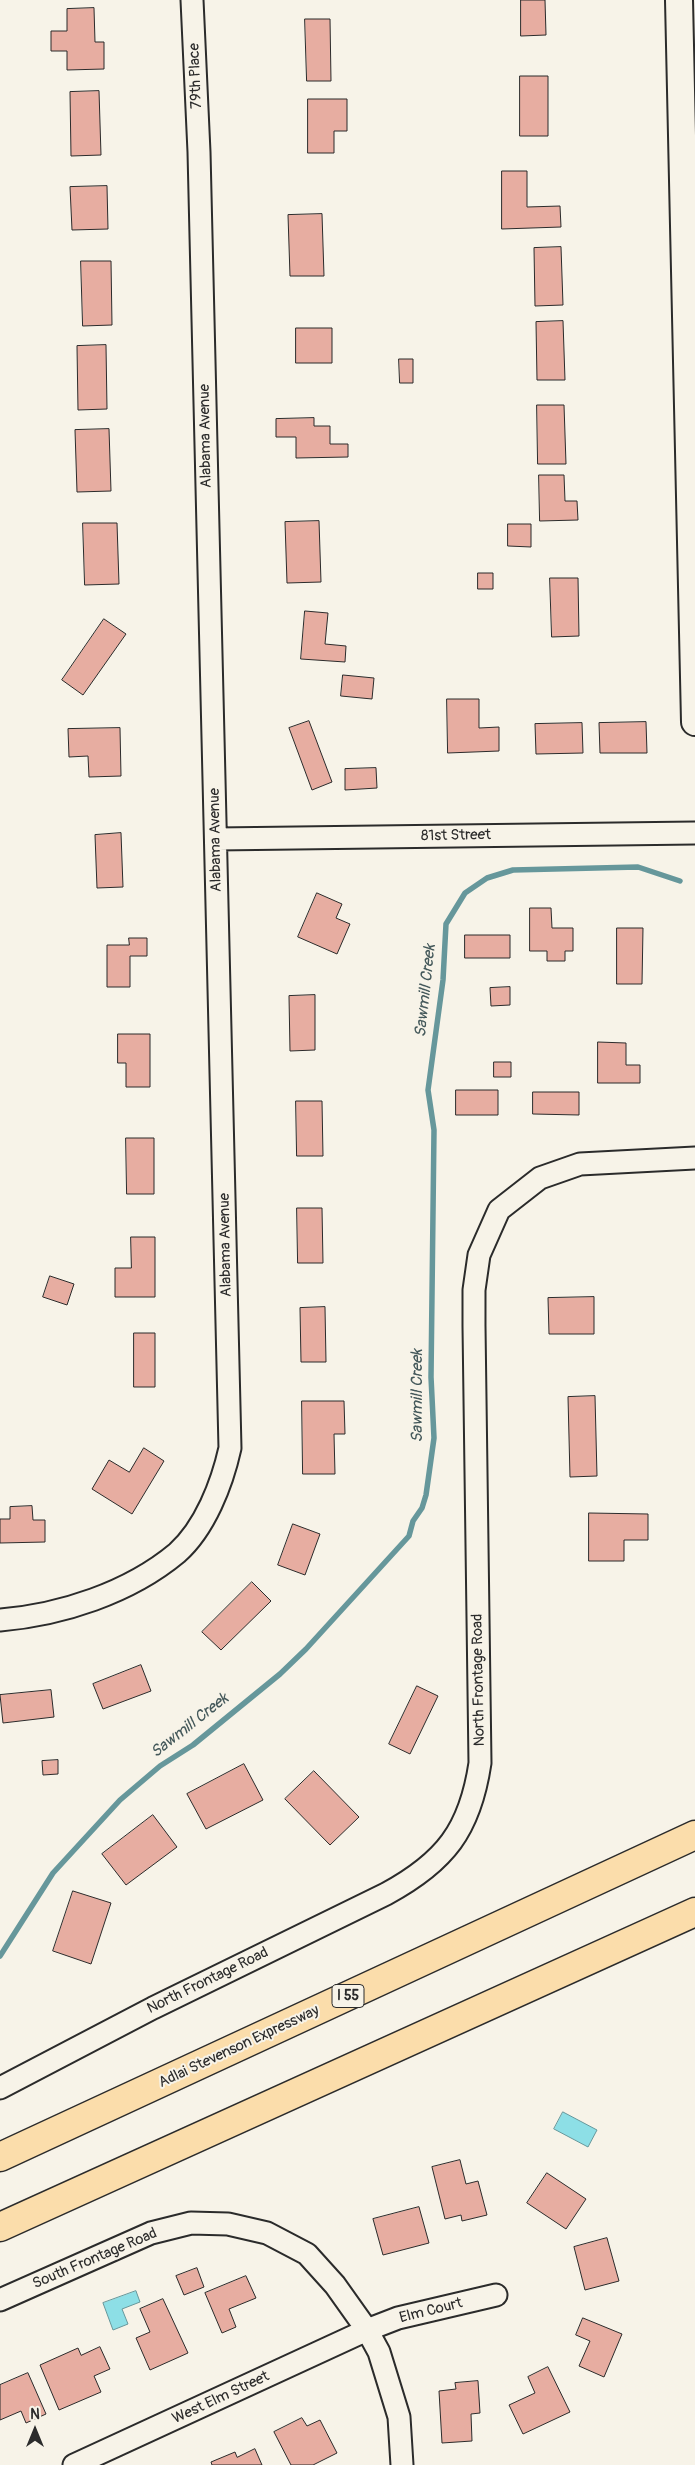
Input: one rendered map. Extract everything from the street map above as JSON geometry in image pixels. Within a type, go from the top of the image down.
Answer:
[{"type":"highway","name":"Adlai Stevenson Expressway","points":[[0,2157],[695,1835]]},
{"type":"highway","points":[[0,2227],[695,1912]]},
{"type":"street","name":"79th Place","points":[[192,0],[199,152]]},
{"type":"street","points":[[679,0],[692,405],[695,722]]},
{"type":"street","name":"Alabama Avenue","points":[[0,1620],[34,1616],[67,1608],[102,1596],[133,1581],[178,1552],[200,1523],[215,1498],[225,1472],[231,1433],[199,152]]},
{"type":"street","name":"81st Street","points":[[216,839],[695,834]]},
{"type":"street","name":"North Frontage Road","points":[[0,2088],[153,2008],[386,1894],[413,1878],[446,1850],[460,1830],[470,1810],[480,1762],[474,1326],[474,1290],[479,1255],[499,1210],[540,1178],[580,1164],[695,1158]]},
{"type":"street","name":"South Frontage Road","points":[[0,2300],[150,2233],[191,2224],[228,2224],[267,2233],[307,2254],[335,2285],[367,2330],[379,2352],[399,2417],[402,2465]]},
{"type":"street","name":"Elm Court","points":[[367,2330],[398,2318],[496,2295]]},
{"type":"street","name":"West Elm Street","points":[[74,2465],[367,2330]]},
{"type":"water","points":[[563,2112],[597,2130],[588,2147],[554,2129]]},
{"type":"water","points":[[136,2291],[140,2302],[122,2309],[128,2324],[113,2330],[103,2303]]},
{"type":"building","points":[[521,0],[545,0],[546,35],[521,36]]},
{"type":"building","points":[[94,8],[95,42],[104,42],[104,69],[67,70],[67,51],[51,51],[51,31],[67,31],[67,9]]},
{"type":"building","points":[[305,19],[330,19],[331,81],[307,81]]},
{"type":"building","points":[[520,76],[548,76],[548,136],[520,136]]},
{"type":"building","points":[[99,91],[101,155],[71,156],[70,92]]},
{"type":"building","points":[[308,99],[347,99],[347,131],[334,131],[334,153],[308,153]]},
{"type":"building","points":[[502,171],[527,171],[527,207],[560,206],[561,227],[502,229]]},
{"type":"building","points":[[107,186],[108,229],[72,230],[70,187]]},
{"type":"building","points":[[322,214],[324,276],[290,276],[288,215]]},
{"type":"building","points":[[561,247],[563,305],[535,306],[534,248]]},
{"type":"building","points":[[81,261],[111,261],[112,325],[83,326]]},
{"type":"building","points":[[563,321],[565,380],[537,380],[536,322]]},
{"type":"building","points":[[296,328],[332,328],[332,363],[296,363]]},
{"type":"building","points":[[106,345],[107,409],[78,410],[77,346]]},
{"type":"building","points":[[399,359],[413,359],[413,383],[400,383]]},
{"type":"building","points":[[537,405],[564,405],[566,464],[538,464]]},
{"type":"building","points":[[314,418],[314,426],[330,426],[330,444],[348,444],[348,457],[296,458],[296,437],[276,437],[276,419]]},
{"type":"building","points":[[109,429],[111,491],[77,492],[75,430]]},
{"type":"building","points":[[539,475],[564,475],[565,501],[577,501],[578,520],[540,521]]},
{"type":"building","points":[[319,521],[321,582],[287,583],[285,522]]},
{"type":"building","points":[[83,523],[117,523],[119,584],[85,585]]},
{"type":"building","points":[[508,524],[531,524],[531,547],[508,546]]},
{"type":"building","points":[[478,573],[493,573],[493,589],[478,589]]},
{"type":"building","points":[[550,578],[578,578],[579,636],[552,637]]},
{"type":"building","points":[[305,611],[328,613],[325,644],[346,646],[345,662],[301,659]]},
{"type":"building","points":[[104,619],[126,634],[83,695],[62,680]]},
{"type":"building","points":[[343,675],[374,678],[372,699],[341,696]]},
{"type":"building","points":[[447,699],[479,699],[479,728],[499,727],[499,751],[448,753]]},
{"type":"building","points":[[309,721],[332,782],[312,790],[289,728]]},
{"type":"building","points":[[646,722],[647,753],[600,753],[599,723]]},
{"type":"building","points":[[582,723],[583,753],[536,754],[535,724]]},
{"type":"building","points":[[120,728],[121,776],[89,777],[88,756],[69,757],[68,729]]},
{"type":"building","points":[[376,768],[377,788],[345,790],[345,769]]},
{"type":"building","points":[[121,833],[123,887],[97,888],[95,835]]},
{"type":"building","points":[[317,893],[342,904],[336,918],[350,924],[337,954],[298,937]]},
{"type":"building","points":[[530,908],[551,908],[552,928],[573,928],[573,951],[565,951],[565,961],[547,961],[547,951],[530,951]]},
{"type":"building","points":[[617,928],[643,928],[642,984],[617,984]]},
{"type":"building","points":[[465,935],[510,935],[510,958],[465,958]]},
{"type":"building","points":[[129,938],[147,938],[147,956],[130,956],[130,987],[107,987],[107,945],[129,945]]},
{"type":"building","points":[[510,987],[510,1005],[491,1006],[490,988]]},
{"type":"building","points":[[315,995],[315,1050],[290,1051],[289,996]]},
{"type":"building","points":[[118,1034],[150,1034],[150,1087],[126,1087],[126,1063],[118,1063]]},
{"type":"building","points":[[598,1042],[626,1043],[626,1065],[640,1065],[640,1083],[598,1083]]},
{"type":"building","points":[[494,1062],[511,1062],[511,1077],[494,1077]]},
{"type":"building","points":[[456,1090],[498,1090],[498,1115],[456,1115]]},
{"type":"building","points":[[533,1092],[579,1092],[579,1115],[533,1114]]},
{"type":"building","points":[[296,1101],[322,1101],[323,1156],[297,1156]]},
{"type":"building","points":[[126,1138],[154,1138],[154,1194],[127,1194]]},
{"type":"building","points":[[297,1208],[322,1208],[323,1263],[298,1263]]},
{"type":"building","points":[[131,1237],[155,1237],[155,1297],[115,1297],[115,1268],[131,1268]]},
{"type":"building","points":[[50,1276],[74,1284],[67,1305],[43,1297]]},
{"type":"building","points":[[594,1297],[594,1334],[549,1334],[548,1298]]},
{"type":"building","points":[[325,1307],[326,1362],[301,1362],[300,1308]]},
{"type":"building","points":[[134,1333],[155,1333],[155,1387],[134,1387]]},
{"type":"building","points":[[595,1396],[597,1476],[570,1477],[568,1397]]},
{"type":"building","points":[[302,1401],[344,1401],[345,1434],[334,1434],[335,1474],[303,1474]]},
{"type":"building","points":[[144,1448],[164,1461],[132,1514],[92,1489],[109,1460],[129,1472]]},
{"type":"building","points":[[32,1506],[33,1520],[45,1520],[45,1542],[0,1543],[0,1519],[10,1519],[10,1507]]},
{"type":"building","points":[[589,1513],[648,1514],[648,1540],[624,1540],[624,1561],[589,1561]]},
{"type":"building","points":[[293,1524],[320,1534],[305,1575],[278,1565]]},
{"type":"building","points":[[252,1582],[271,1601],[221,1650],[202,1632]]},
{"type":"building","points":[[141,1665],[151,1691],[103,1709],[93,1684]]},
{"type":"building","points":[[417,1686],[438,1696],[410,1754],[389,1744]]},
{"type":"building","points":[[51,1690],[54,1717],[3,1723],[0,1695]]},
{"type":"building","points":[[58,1760],[58,1774],[43,1775],[42,1761]]},
{"type":"building","points":[[244,1764],[263,1800],[206,1829],[187,1794]]},
{"type":"building","points":[[314,1771],[359,1817],[330,1845],[285,1799]]},
{"type":"building","points":[[153,1815],[177,1847],[126,1885],[102,1854]]},
{"type":"building","points":[[73,1891],[111,1903],[91,1964],[53,1951]]},
{"type":"building","points":[[460,2160],[466,2184],[478,2181],[487,2215],[462,2221],[461,2215],[445,2219],[432,2167]]},
{"type":"building","points":[[547,2173],[586,2199],[566,2229],[527,2203]]},
{"type":"building","points":[[419,2207],[429,2243],[383,2255],[373,2219]]},
{"type":"building","points":[[607,2238],[619,2281],[585,2290],[574,2247]]},
{"type":"building","points":[[197,2268],[204,2287],[184,2295],[176,2276]]},
{"type":"building","points":[[246,2276],[256,2298],[229,2309],[236,2327],[222,2333],[205,2293]]},
{"type":"building","points":[[163,2299],[188,2353],[150,2370],[136,2338],[150,2332],[140,2309]]},
{"type":"building","points":[[583,2318],[622,2334],[604,2377],[579,2366],[590,2341],[576,2335]]},
{"type":"building","points":[[100,2347],[110,2369],[94,2376],[101,2392],[59,2410],[40,2365],[78,2348],[81,2355]]},
{"type":"building","points":[[548,2367],[570,2412],[523,2434],[509,2405],[535,2393],[528,2377]]},
{"type":"building","points":[[28,2373],[46,2414],[26,2423],[21,2411],[0,2420],[0,2385]]},
{"type":"building","points":[[478,2381],[480,2413],[471,2414],[472,2441],[442,2443],[439,2391],[456,2389],[455,2383]]},
{"type":"building","points":[[302,2418],[307,2426],[320,2420],[337,2453],[313,2465],[291,2465],[274,2432]]},
{"type":"building","points":[[255,2449],[262,2465],[212,2465],[211,2462],[235,2452],[237,2457]]},
{"type":"waterway","name":"Sawmill Creek","points":[[0,1956],[53,1873],[120,1800],[160,1766],[193,1745],[280,1674],[306,1649],[409,1536],[413,1521],[422,1508],[426,1495],[434,1438],[431,1377],[434,1130],[428,1090],[443,980],[446,924],[465,893],[487,878],[513,870],[638,867],[680,881]]}]
